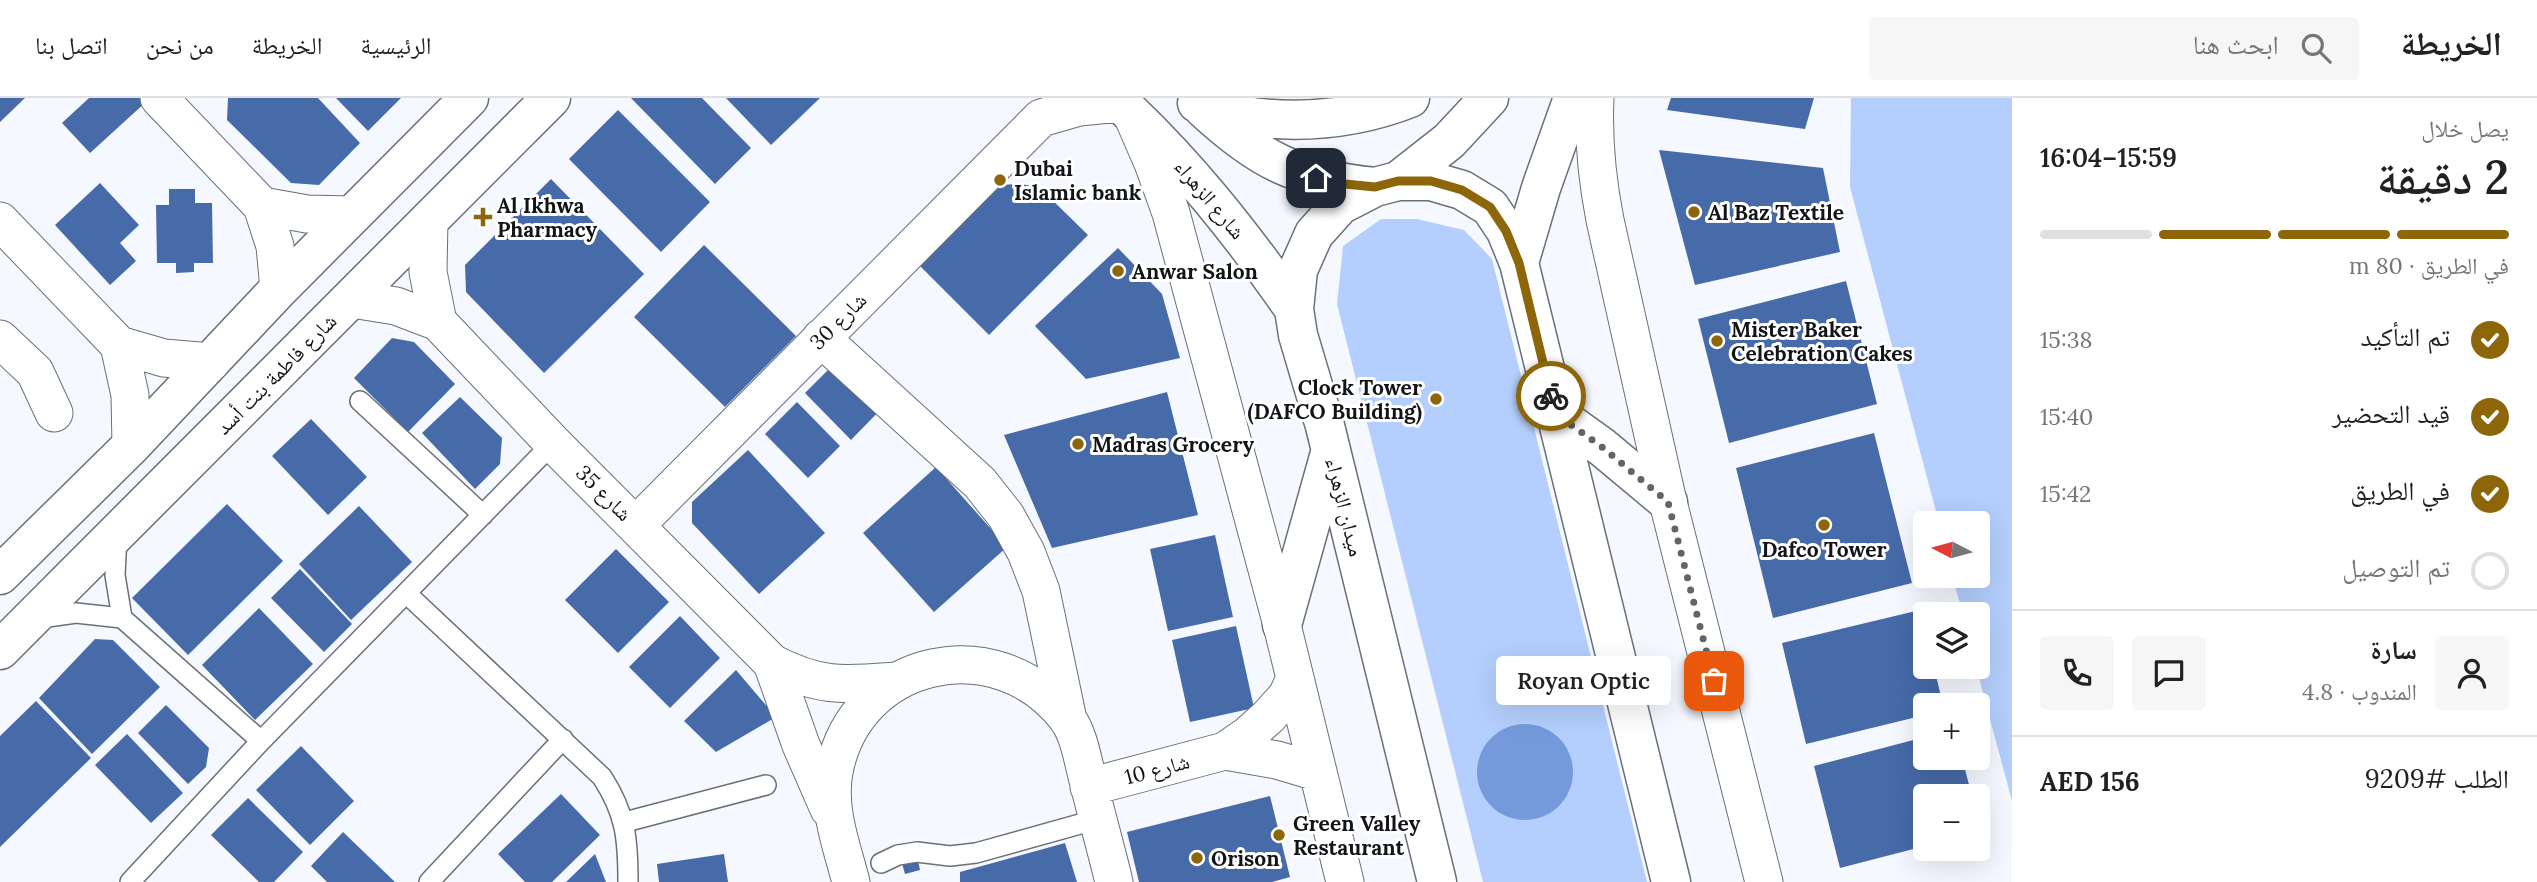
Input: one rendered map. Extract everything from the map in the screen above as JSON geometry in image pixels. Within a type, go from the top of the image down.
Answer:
[{"type":"main road","points":[[0,575],[131,446],[279,289],[469,98]]},
{"type":"main road","name":"شارع فاطمة بنت أسد","points":[[0,649],[551,98]]},
{"type":"main road","points":[[1194,100],[1258,118],[1319,120],[1380,110],[1410,98]]},
{"type":"main road","points":[[1194,100],[1250,147],[1296,172],[1335,183],[1387,184],[1449,141],[1489,98]]},
{"type":"main road","points":[[1519,263],[1541,188],[1573,98]]},
{"type":"main road","name":"شارع الزهراء","points":[[1122,105],[1176,158],[1218,206],[1294,309]]},
{"type":"main road","name":"ميدان الزهراء","points":[[1437,882],[1331,451],[1298,335],[1294,309],[1298,270],[1314,234],[1340,205],[1387,184],[1431,181],[1462,190],[1490,207],[1506,231],[1519,263],[1671,882]]},
{"type":"main road","points":[[1556,414],[1617,459],[1668,502]]},
{"type":"main road","points":[[1282,625],[1331,451]]},
{"type":"street","points":[[1595,98],[1593,135],[1597,178],[1668,502],[1764,882]]},
{"type":"street","points":[[176,104],[262,206],[275,246],[279,289]]},
{"type":"street","points":[[1122,105],[1153,163],[1171,214],[1282,625],[1345,882]]},
{"type":"street","name":"شارع 30","points":[[636,525],[1044,108],[1122,105]]},
{"type":"street","points":[[262,206],[307,214],[352,215]]},
{"type":"street","points":[[429,220],[428,272],[438,322]]},
{"type":"street","points":[[0,221],[118,345],[130,395],[131,446]]},
{"type":"street","name":"شارع 35","points":[[352,299],[396,306],[438,322],[553,443],[772,663]]},
{"type":"street","points":[[821,338],[980,483],[1006,516],[1026,552],[1041,591],[1068,720],[1079,745],[1114,882]]},
{"type":"street","points":[[0,339],[34,372],[54,413]]},
{"type":"street","points":[[118,345],[164,358],[211,362]]},
{"type":"street","points":[[772,663],[799,677],[829,684],[896,681]]},
{"type":"street","points":[[772,663],[801,745],[836,824],[866,873]]},
{"type":"street","points":[[836,824],[832,798],[834,772],[845,738],[864,708],[896,681],[921,670],[953,664],[986,666],[1017,677],[1044,695],[1068,720]]},
{"type":"street","name":"شارع 10","points":[[1094,803],[1225,751],[1268,717],[1287,696],[1295,678]]},
{"type":"street","name":"شارع 10","points":[[1225,751],[1277,760],[1317,772]]},
{"type":"lane","points":[[360,401],[483,515]]},
{"type":"lane","points":[[130,882],[261,741],[553,443]]},
{"type":"lane","points":[[117,531],[115,575],[122,618]]},
{"type":"lane","points":[[407,594],[602,776],[616,798],[625,822],[628,882]]},
{"type":"lane","points":[[29,620],[76,613],[122,618],[261,741]]},
{"type":"lane","points":[[429,882],[563,739]]},
{"type":"lane","points":[[625,822],[766,785]]},
{"type":"lane","points":[[866,873],[898,855],[918,852],[950,856],[976,853],[1094,803]]},
{"type":"shaded area","points":[[1851,98],[2012,98],[2012,801],[1990,719],[1990,693],[1983,693],[1979,679],[1990,679],[1990,602],[1960,602],[1955,588],[1990,588],[1990,511],[1936,511],[1850,187]]},
{"type":"shaded area","points":[[1381,219],[1417,219],[1464,230],[1492,259],[1647,882],[1483,882],[1337,304],[1343,246]]},
{"type":"shaded area","points":[[1525,724],[1543,728],[1559,738],[1569,754],[1573,772],[1569,790],[1559,806],[1543,816],[1525,820],[1507,816],[1491,806],[1481,790],[1477,772],[1481,754],[1491,738],[1507,728]]},
{"type":"building","points":[[0,98],[25,98],[0,122]]},
{"type":"building","points":[[89,98],[142,98],[146,102],[90,153],[62,123]]},
{"type":"building","points":[[228,98],[318,98],[360,143],[319,185],[291,183],[227,120]]},
{"type":"building","points":[[336,98],[401,98],[368,131]]},
{"type":"building","points":[[631,98],[702,98],[751,148],[715,184]]},
{"type":"building","points":[[726,98],[820,98],[771,145]]},
{"type":"building","points":[[1671,98],[1814,98],[1805,129],[1667,110]]},
{"type":"building","points":[[618,110],[710,202],[661,252],[569,159]]},
{"type":"building","points":[[1659,150],[1823,168],[1840,252],[1695,285]]},
{"type":"building","points":[[551,179],[644,274],[544,373],[466,292],[465,265]]},
{"type":"building","points":[[100,183],[139,225],[120,243],[136,261],[110,285],[55,225]]},
{"type":"building","points":[[999,185],[1039,187],[1088,235],[989,335],[920,266]]},
{"type":"building","points":[[169,189],[195,189],[195,203],[212,203],[213,263],[194,263],[194,272],[176,273],[176,263],[157,263],[156,205],[169,205]]},
{"type":"building","points":[[704,245],[796,336],[725,407],[634,317]]},
{"type":"building","points":[[1118,248],[1162,294],[1180,358],[1086,379],[1035,326]]},
{"type":"building","points":[[1846,281],[1877,404],[1729,443],[1698,319]]},
{"type":"building","points":[[392,338],[414,342],[455,384],[408,432],[354,378]]},
{"type":"building","points":[[841,357],[887,403],[851,440],[805,393]]},
{"type":"building","points":[[1167,392],[1198,515],[1052,548],[1004,435]]},
{"type":"building","points":[[460,397],[502,438],[500,464],[475,489],[422,433]]},
{"type":"building","points":[[797,402],[840,446],[808,478],[765,434]]},
{"type":"building","points":[[311,419],[367,477],[328,515],[272,456]]},
{"type":"building","name":"Dafco Tower","points":[[1874,433],[1912,583],[1773,618],[1736,468]]},
{"type":"building","points":[[748,450],[825,533],[759,594],[692,523],[692,502]]},
{"type":"building","points":[[936,467],[1007,547],[934,612],[863,533]]},
{"type":"building","points":[[227,504],[283,561],[188,655],[132,598]]},
{"type":"building","points":[[359,506],[412,562],[351,620],[299,564]]},
{"type":"building","points":[[1215,535],[1233,617],[1168,631],[1150,549]]},
{"type":"building","points":[[616,549],[669,602],[618,653],[565,600]]},
{"type":"building","points":[[300,569],[352,624],[324,652],[271,598]]},
{"type":"building","points":[[259,608],[313,664],[255,720],[202,665]]},
{"type":"building","points":[[1913,612],[1913,679],[1937,679],[1940,693],[1913,693],[1913,718],[1806,744],[1782,643]]},
{"type":"building","points":[[680,616],[720,658],[670,708],[629,667]]},
{"type":"building","points":[[1236,626],[1254,708],[1190,722],[1172,640]]},
{"type":"building","points":[[95,639],[113,640],[160,687],[92,754],[39,698]]},
{"type":"building","points":[[736,670],[776,717],[716,752],[684,721]]},
{"type":"building","points":[[36,701],[91,758],[0,847],[0,736]]},
{"type":"building","points":[[166,705],[209,748],[206,767],[188,784],[138,733]]},
{"type":"building","points":[[127,734],[183,793],[151,823],[95,765]]},
{"type":"building","points":[[1913,740],[1913,770],[1965,770],[1969,784],[1913,784],[1913,849],[1840,868],[1814,766]]},
{"type":"building","points":[[301,746],[354,801],[310,845],[256,790]]},
{"type":"building","points":[[561,794],[600,835],[552,882],[525,882],[498,854]]},
{"type":"building","points":[[1270,796],[1290,877],[1272,882],[1139,882],[1127,832]]},
{"type":"building","points":[[248,798],[303,852],[274,882],[259,882],[211,835]]},
{"type":"building","points":[[343,832],[395,882],[327,882],[311,866]]},
{"type":"building","points":[[1065,843],[1077,882],[960,882],[960,872]]},
{"type":"building","points":[[595,854],[606,882],[566,882]]},
{"type":"building","points":[[724,854],[728,882],[659,882],[657,864]]},
{"type":"building","points":[[917,856],[920,870],[905,874],[901,860]]},
{"type":"way so far","points":[[1551,396],[1556,414],[1602,447],[1668,502],[1714,681]]},
{"type":"place","name":"Dubai Islamic bank","points":[[1000,180]]},
{"type":"place","name":"Al Baz Textile","points":[[1694,212]]},
{"type":"place","name":"Al Ikhwa Pharmacy","points":[[483,217]]},
{"type":"place","name":"Anwar Salon","points":[[1118,271]]},
{"type":"place","name":"Mister Baker Celebration Cakes","points":[[1717,341]]},
{"type":"place","name":"Clock Tower (DAFCO Building)","points":[[1436,399]]},
{"type":"place","name":"Madras Grocery","points":[[1078,444]]},
{"type":"place","name":"Dafco Tower","points":[[1824,525]]},
{"type":"place","name":"Royan Optic","points":[[1714,681]]},
{"type":"place","name":"Green Valley Restaurant","points":[[1279,835]]},
{"type":"place","name":"Orison","points":[[1197,858]]},
{"type":"route","points":[[1316,178],[1375,187],[1398,181],[1431,181],[1462,190],[1490,207],[1506,231],[1519,263],[1551,396]]}]
